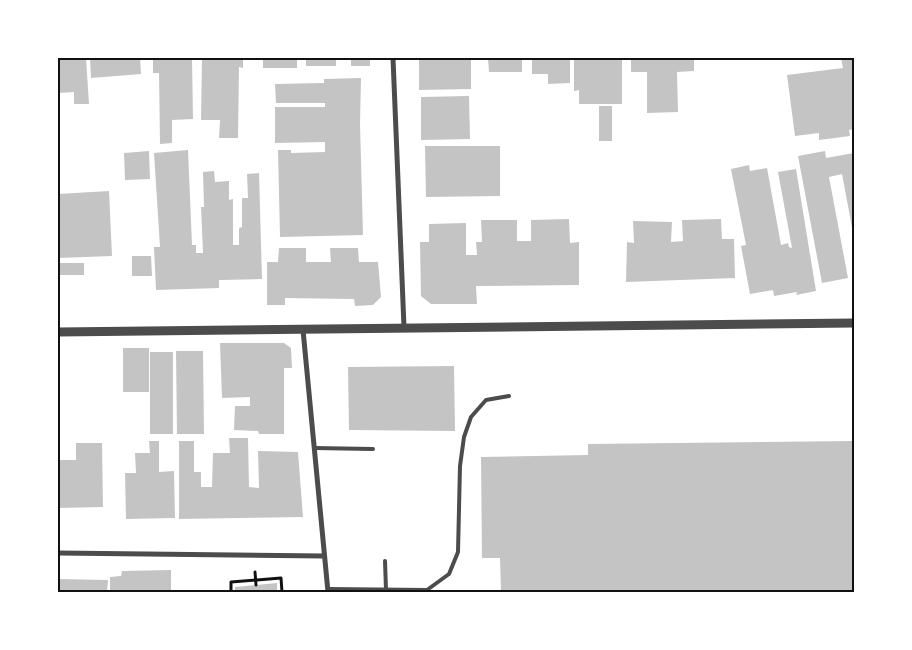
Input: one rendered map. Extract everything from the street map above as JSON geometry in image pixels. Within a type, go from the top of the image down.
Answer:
[{"type":"street","points":[[393,58],[404,328]]},
{"type":"street","points":[[58,332],[854,323]]},
{"type":"street","points":[[303,330],[328,591]]},
{"type":"street","points":[[58,553],[324,556]]},
{"type":"lane","points":[[328,591],[427,590],[449,574],[458,552],[460,466],[467,431],[472,417],[486,400],[509,396]]},
{"type":"lane","points":[[314,448],[373,449]]},
{"type":"lane","points":[[385,561],[386,590]]},
{"type":"path","points":[[231,592],[231,582],[281,578],[282,592]]},
{"type":"building","points":[[58,58],[86,58],[89,104],[74,104],[74,92],[58,93]]},
{"type":"building","points":[[90,58],[140,58],[141,74],[91,78]]},
{"type":"building","points":[[153,58],[192,58],[193,119],[172,120],[172,143],[160,144],[159,73],[153,73]]},
{"type":"building","points":[[202,58],[243,58],[243,68],[239,67],[238,138],[219,138],[220,120],[201,120]]},
{"type":"building","points":[[263,58],[297,58],[297,68],[263,68]]},
{"type":"building","points":[[306,58],[336,58],[336,66],[306,66]]},
{"type":"building","points":[[351,58],[370,58],[370,66],[351,66]]},
{"type":"building","points":[[419,58],[471,58],[471,89],[419,90]]},
{"type":"building","points":[[488,58],[522,58],[522,72],[489,72]]},
{"type":"building","points":[[532,58],[570,58],[570,83],[548,84],[548,74],[532,74]]},
{"type":"building","points":[[574,58],[622,58],[622,104],[579,104],[579,90],[574,91]]},
{"type":"building","points":[[631,58],[694,58],[694,71],[677,72],[678,112],[647,113],[647,72],[631,72]]},
{"type":"building","points":[[841,58],[854,58],[854,129],[849,130],[850,136],[819,140],[819,133],[795,136],[787,75],[843,68]]},
{"type":"building","points":[[361,78],[360,124],[363,235],[280,237],[278,150],[291,150],[291,153],[325,152],[325,142],[275,143],[275,107],[325,107],[325,103],[276,103],[275,84],[324,83],[324,79]]},
{"type":"building","points":[[469,96],[470,139],[421,140],[421,97]]},
{"type":"building","points":[[599,106],[612,106],[612,141],[599,141]]},
{"type":"building","points":[[425,146],[500,146],[500,196],[426,197]]},
{"type":"building","points":[[188,150],[192,245],[196,245],[196,253],[203,253],[201,207],[204,207],[203,172],[214,171],[215,182],[229,181],[229,200],[233,199],[233,245],[239,245],[239,228],[242,227],[242,198],[248,198],[247,174],[259,173],[262,279],[219,280],[219,288],[156,290],[154,247],[160,247],[154,153]]},
{"type":"building","points":[[149,151],[150,179],[125,180],[124,153]]},
{"type":"building","points":[[825,151],[826,158],[854,153],[854,238],[842,174],[829,177],[848,278],[822,283],[798,156]]},
{"type":"building","points":[[749,165],[750,171],[767,168],[781,245],[788,243],[789,247],[792,248],[778,172],[796,169],[816,291],[796,295],[797,292],[774,296],[773,290],[750,294],[741,246],[746,245],[731,169]]},
{"type":"building","points":[[109,191],[112,256],[58,258],[58,194]]},
{"type":"building","points":[[569,219],[570,243],[579,242],[579,285],[476,286],[477,304],[431,304],[421,296],[420,242],[429,242],[429,224],[466,223],[466,255],[477,255],[476,242],[482,242],[481,220],[517,220],[517,241],[531,241],[531,220]]},
{"type":"building","points":[[721,219],[722,239],[734,239],[735,278],[626,282],[627,242],[634,243],[633,221],[672,222],[671,242],[683,241],[682,220]]},
{"type":"building","points":[[279,248],[306,248],[306,262],[331,262],[330,248],[358,248],[359,262],[378,262],[381,297],[373,305],[355,306],[354,299],[285,298],[285,305],[267,305],[267,262],[278,262]]},
{"type":"building","points":[[132,256],[151,256],[152,276],[132,276]]},
{"type":"building","points":[[58,263],[84,263],[84,275],[58,275]]},
{"type":"building","points":[[220,343],[284,343],[291,348],[292,368],[284,368],[284,434],[259,434],[258,431],[234,430],[235,406],[250,406],[250,397],[222,398]]},
{"type":"building","points":[[123,348],[149,348],[149,392],[123,392]]},
{"type":"building","points":[[176,351],[203,351],[204,434],[177,434]]},
{"type":"building","points":[[150,352],[173,352],[173,434],[150,434]]},
{"type":"building","points":[[454,366],[455,431],[349,430],[348,367]]},
{"type":"building","points":[[229,438],[248,438],[249,487],[259,488],[258,451],[298,452],[303,517],[179,519],[179,441],[194,441],[194,472],[201,472],[201,487],[212,487],[213,453],[230,453]]},
{"type":"building","points":[[149,441],[159,441],[159,472],[174,471],[175,518],[126,519],[125,473],[136,473],[135,453],[150,453]]},
{"type":"building","points":[[854,441],[854,592],[501,592],[500,558],[482,558],[481,457],[588,455],[588,444]]},
{"type":"building","points":[[76,443],[102,443],[103,507],[58,508],[58,460],[76,460]]},
{"type":"building","points":[[171,570],[171,592],[110,592],[110,577],[121,576],[122,571]]},
{"type":"building","points":[[58,579],[108,580],[107,592],[58,592]]},
{"type":"building","points":[[277,583],[277,592],[235,592],[235,587]]}]
